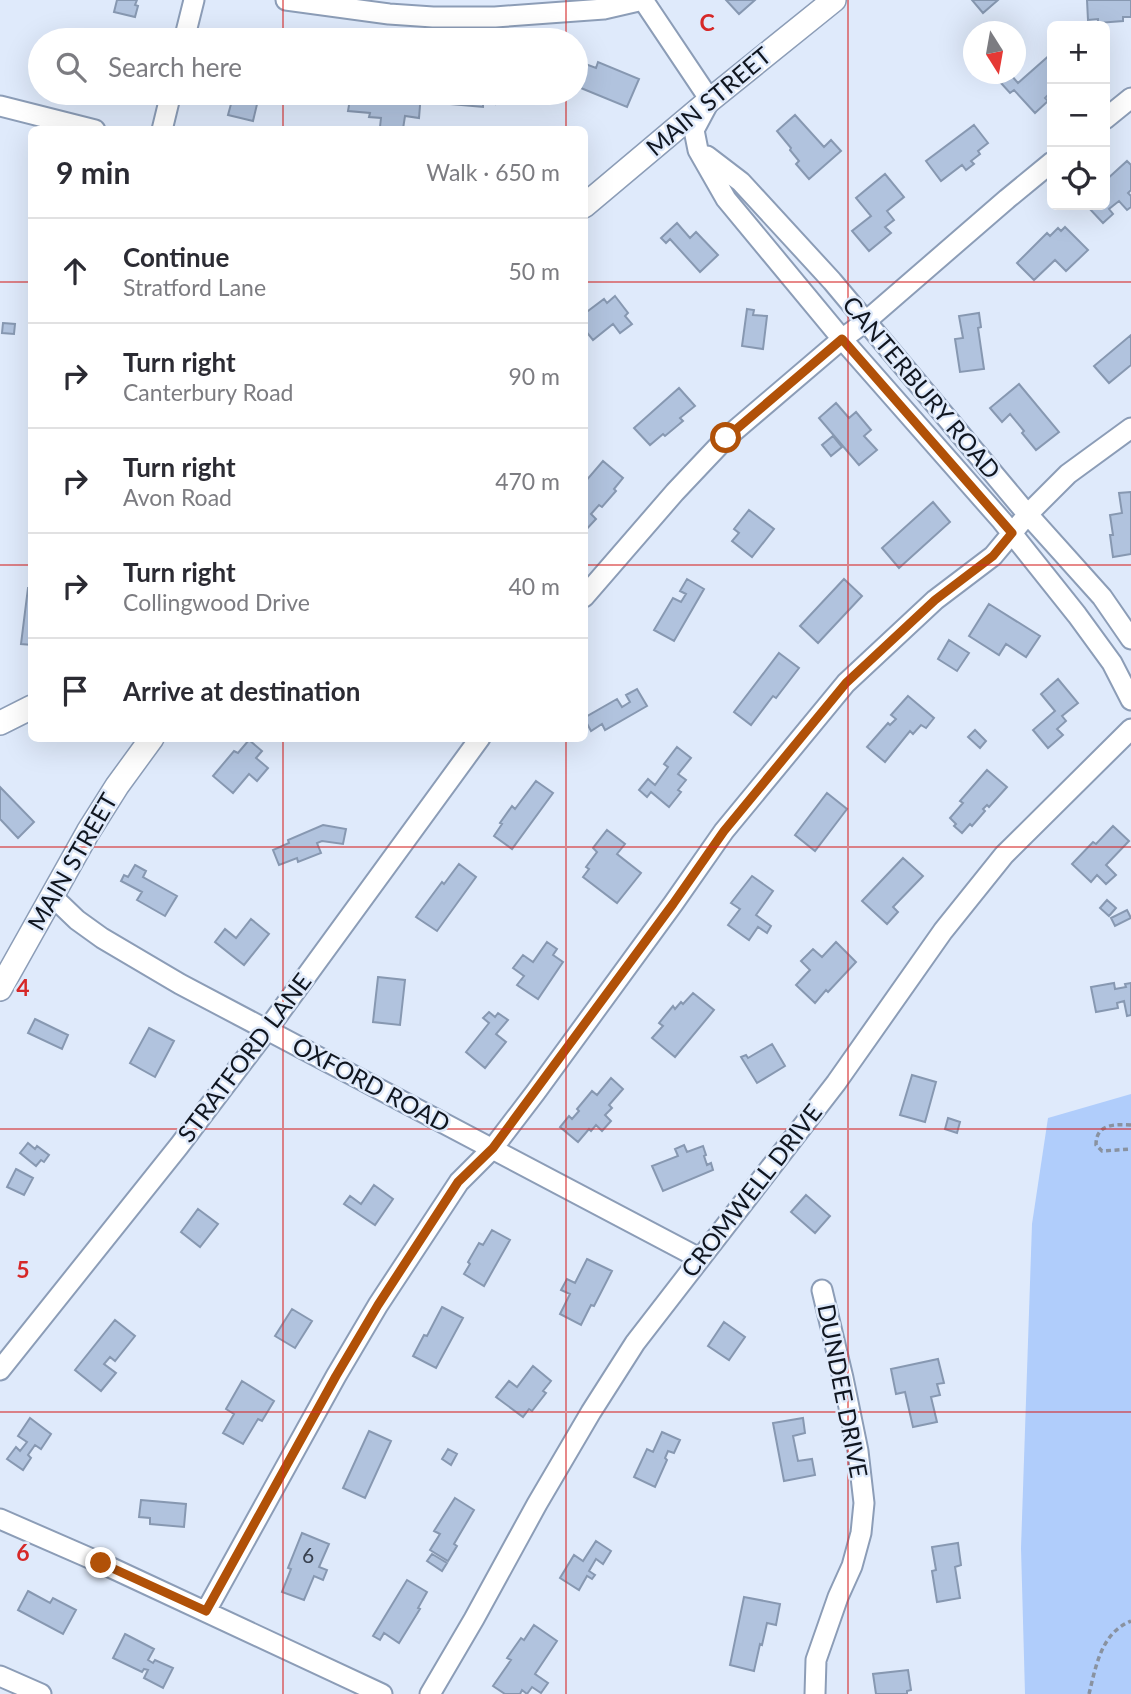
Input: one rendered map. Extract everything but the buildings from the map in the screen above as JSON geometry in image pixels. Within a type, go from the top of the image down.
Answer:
[{"type":"main road","name":"MAIN STREET","points":[[588,203],[834,0]]},
{"type":"main road","points":[[0,723],[28,709]]},
{"type":"main road","name":"MAIN STREET","points":[[0,989],[88,832],[148,742]]},
{"type":"street","points":[[187,28],[194,0]]},
{"type":"street","points":[[286,0],[433,17],[495,17],[604,9],[643,0],[710,100],[694,130],[698,149]]},
{"type":"street","points":[[1110,116],[1131,98]]},
{"type":"street","points":[[163,126],[168,105]]},
{"type":"street","points":[[0,106],[79,126]]},
{"type":"street","name":"CANTERBURY ROAD","points":[[698,149],[741,182],[832,281],[1028,514],[1102,597],[1131,639]]},
{"type":"street","name":"CANTERBURY ROAD","points":[[698,149],[726,199],[842,339],[1012,533],[1112,663],[1131,700]]},
{"type":"street","points":[[588,592],[726,438],[1047,166]]},
{"type":"street","points":[[206,1611],[336,1376],[378,1305],[458,1182],[493,1148],[724,831],[846,683],[935,600],[993,556],[1028,514],[1068,474],[1131,428]]},
{"type":"street","name":"CROMWELL DRIVE","points":[[430,1694],[537,1504],[635,1343],[836,1083],[943,932],[1004,855],[1131,729]]},
{"type":"street","name":"STRATFORD LANE","points":[[0,1370],[179,1146],[477,742]]},
{"type":"street","name":"OXFORD ROAD","points":[[52,896],[77,920],[103,938],[180,984],[699,1258]]},
{"type":"street","name":"DUNDEE DRIVE","points":[[815,1694],[816,1660],[852,1566],[861,1533],[864,1503],[858,1451],[822,1290]]},
{"type":"street","points":[[0,1519],[206,1611],[382,1694]]},
{"type":"street","points":[[0,1676],[41,1694]]},
{"type":"path","points":[[1131,1125],[1101,1130],[1096,1145],[1102,1151],[1131,1149]]},
{"type":"path","points":[[1089,1694],[1105,1643],[1115,1631],[1131,1621]]},
{"type":"shaded area","points":[[1131,1094],[1131,1694],[1025,1694],[1021,1548],[1032,1224],[1048,1118]]},
{"type":"route","points":[[101,1563],[206,1611],[336,1376],[378,1305],[458,1182],[493,1148],[724,831],[846,683],[935,600],[993,556],[1012,533],[842,339],[726,438]]}]
